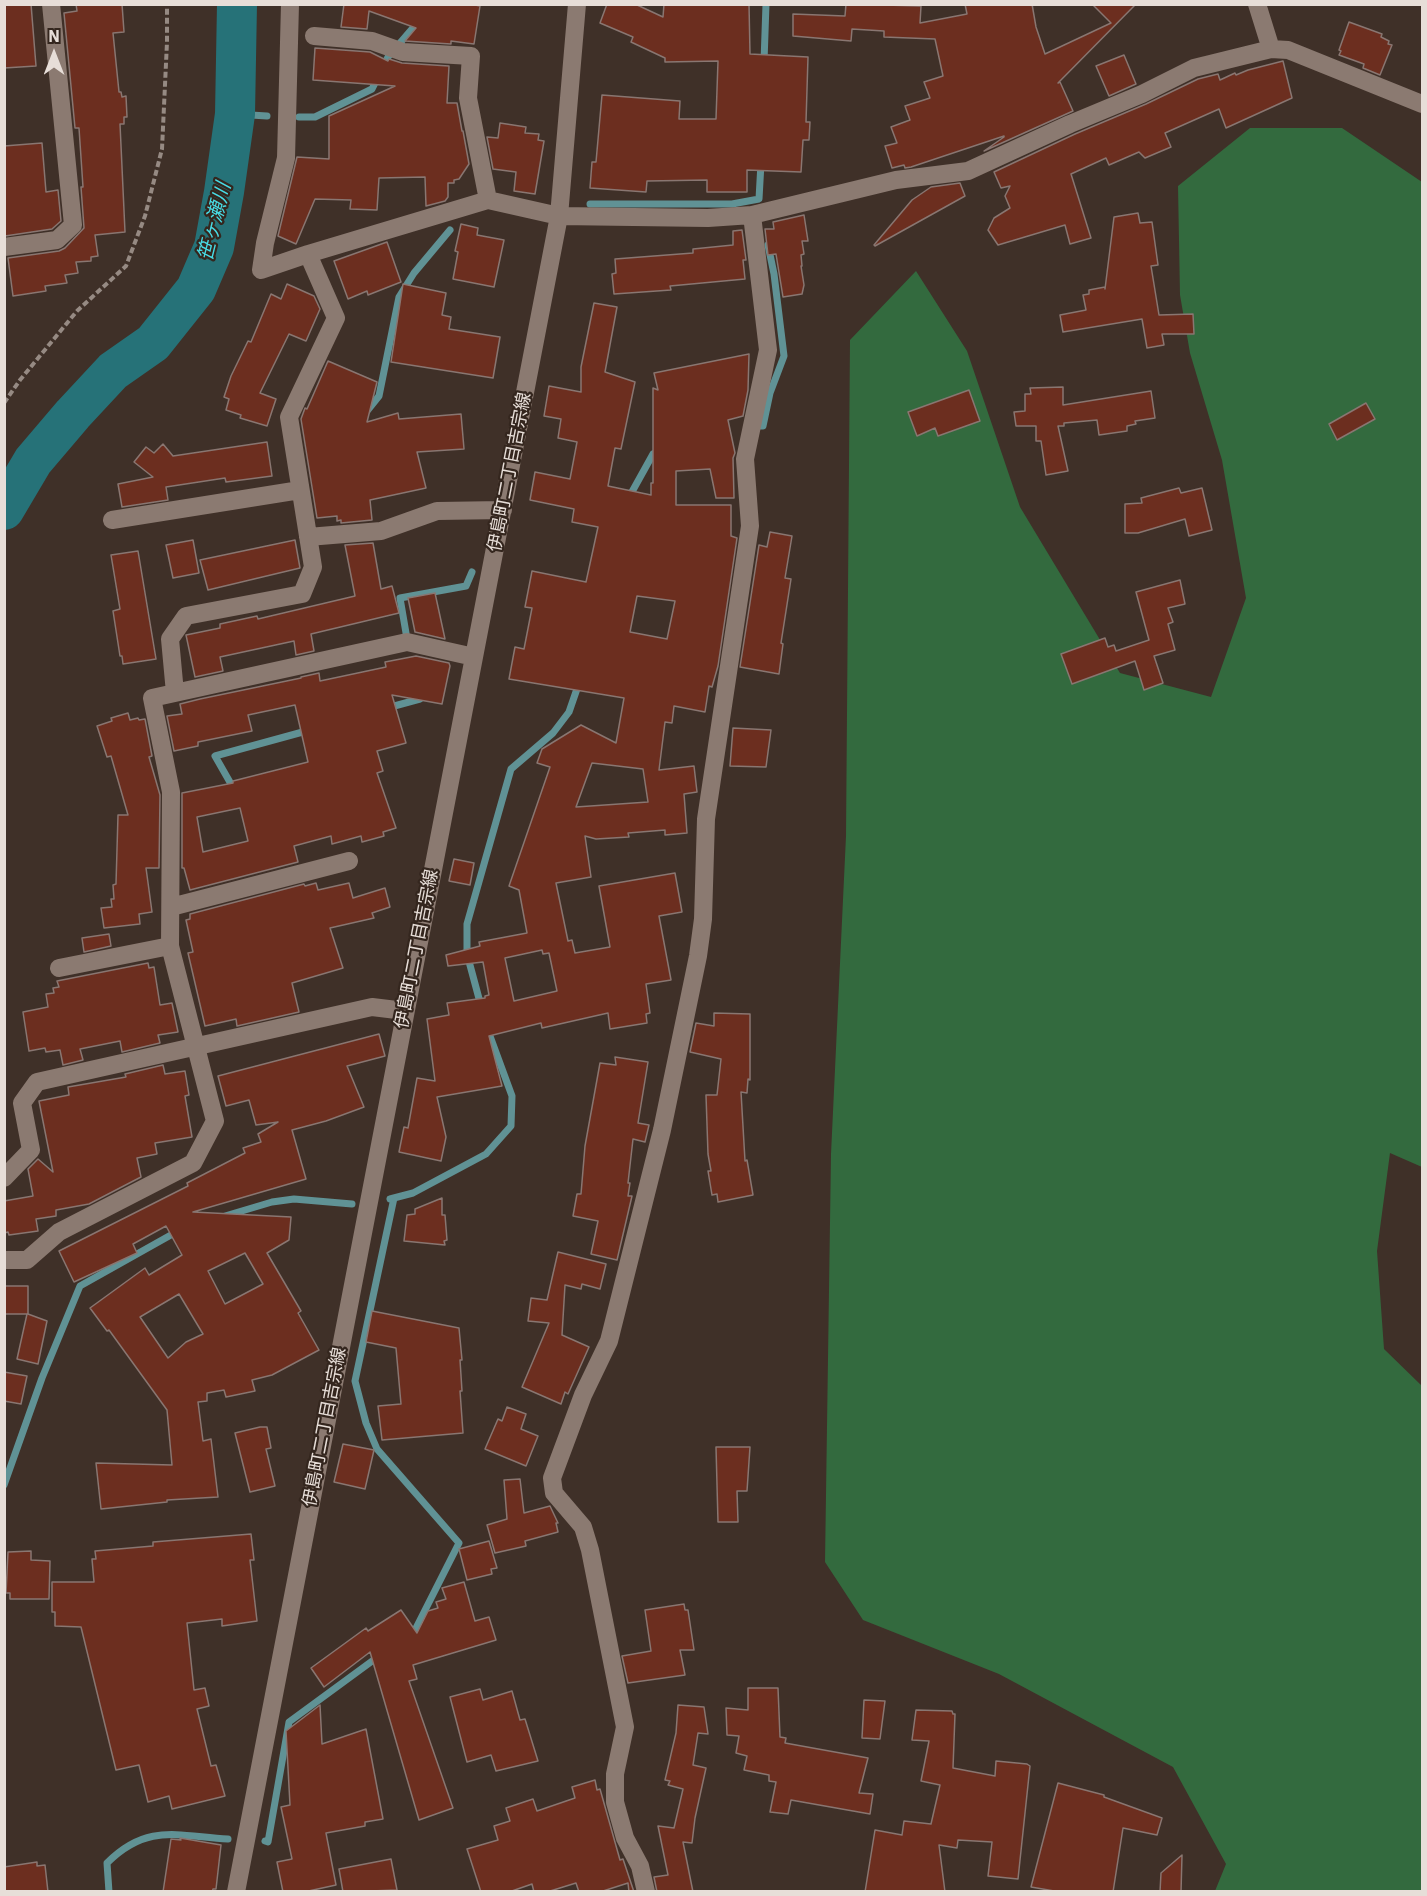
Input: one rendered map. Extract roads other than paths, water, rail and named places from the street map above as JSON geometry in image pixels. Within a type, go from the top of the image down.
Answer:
[{"type":"street","points":[[4,247],[57,240],[72,225],[51,4]]},
{"type":"street","points":[[290,4],[286,158],[265,243],[261,270],[488,200],[560,216],[708,218],[752,215],[896,180],[968,171],[1070,123],[1143,94],[1194,68],[1271,49],[1288,50],[1422,104]]},
{"type":"street","name":"伊島町二丁目吉宗線","points":[[236,1892],[560,216],[577,4]]},
{"type":"street","points":[[1257,4],[1271,49]]},
{"type":"street","points":[[314,36],[372,40],[395,49],[471,56],[468,98],[488,200]]},
{"type":"street","points":[[646,1892],[640,1866],[626,1839],[615,1802],[615,1774],[626,1727],[590,1550],[583,1527],[554,1493],[552,1478],[583,1395],[609,1341],[662,1130],[698,956],[703,919],[706,819],[750,526],[745,459],[768,350],[752,215]]},
{"type":"street","points":[[175,693],[170,639],[186,616],[302,594],[313,567],[289,417],[336,318],[308,254]]},
{"type":"street","points":[[112,520],[300,490]]},
{"type":"street","points":[[308,537],[381,531],[437,511],[502,510]]},
{"type":"street","points":[[4,1260],[27,1260],[59,1232],[193,1163],[215,1121],[170,946],[171,792],[152,698],[407,642],[474,657]]},
{"type":"street","points":[[171,907],[349,861]]},
{"type":"street","points":[[59,968],[170,946]]},
{"type":"street","points":[[4,1179],[31,1150],[22,1103],[37,1082],[372,1007],[405,1011]]},
{"type":"waterway","name":"笹ヶ瀬川","points":[[4,510],[33,461],[73,414],[113,371],[153,343],[196,289],[214,247],[224,192],[235,114],[237,4]]},
{"type":"waterway","points":[[764,62],[766,4]]},
{"type":"waterway","points":[[383,67],[388,57],[418,22]]},
{"type":"waterway","points":[[299,117],[315,117],[372,89],[378,77]]},
{"type":"waterway","points":[[235,114],[267,116]]},
{"type":"waterway","points":[[590,204],[732,204],[759,199],[761,163]]},
{"type":"waterway","points":[[367,411],[379,396],[399,297],[414,273],[450,230]]},
{"type":"waterway","points":[[759,426],[763,426],[770,393],[784,356],[774,274],[768,245]]},
{"type":"waterway","points":[[628,499],[653,454],[659,451]]},
{"type":"waterway","points":[[406,633],[400,598],[466,586],[472,572]]},
{"type":"waterway","points":[[481,1006],[467,954],[467,924],[511,769],[553,733],[569,712],[579,683]]},
{"type":"waterway","points":[[387,708],[420,699],[419,693]]},
{"type":"waterway","points":[[235,791],[215,756],[310,730]]},
{"type":"waterway","points":[[390,1199],[413,1193],[486,1154],[511,1126],[512,1096],[487,1028]]},
{"type":"waterway","points":[[394,1198],[355,1381],[366,1423],[377,1449],[459,1543],[415,1630],[407,1635]]},
{"type":"waterway","points":[[225,1216],[272,1202],[294,1199],[352,1204]]},
{"type":"waterway","points":[[4,1485],[42,1378],[80,1286],[178,1231]]},
{"type":"waterway","points":[[265,1841],[268,1842],[289,1722],[379,1656]]},
{"type":"waterway","points":[[109,1892],[107,1863],[136,1842],[163,1835],[228,1839]]}]
